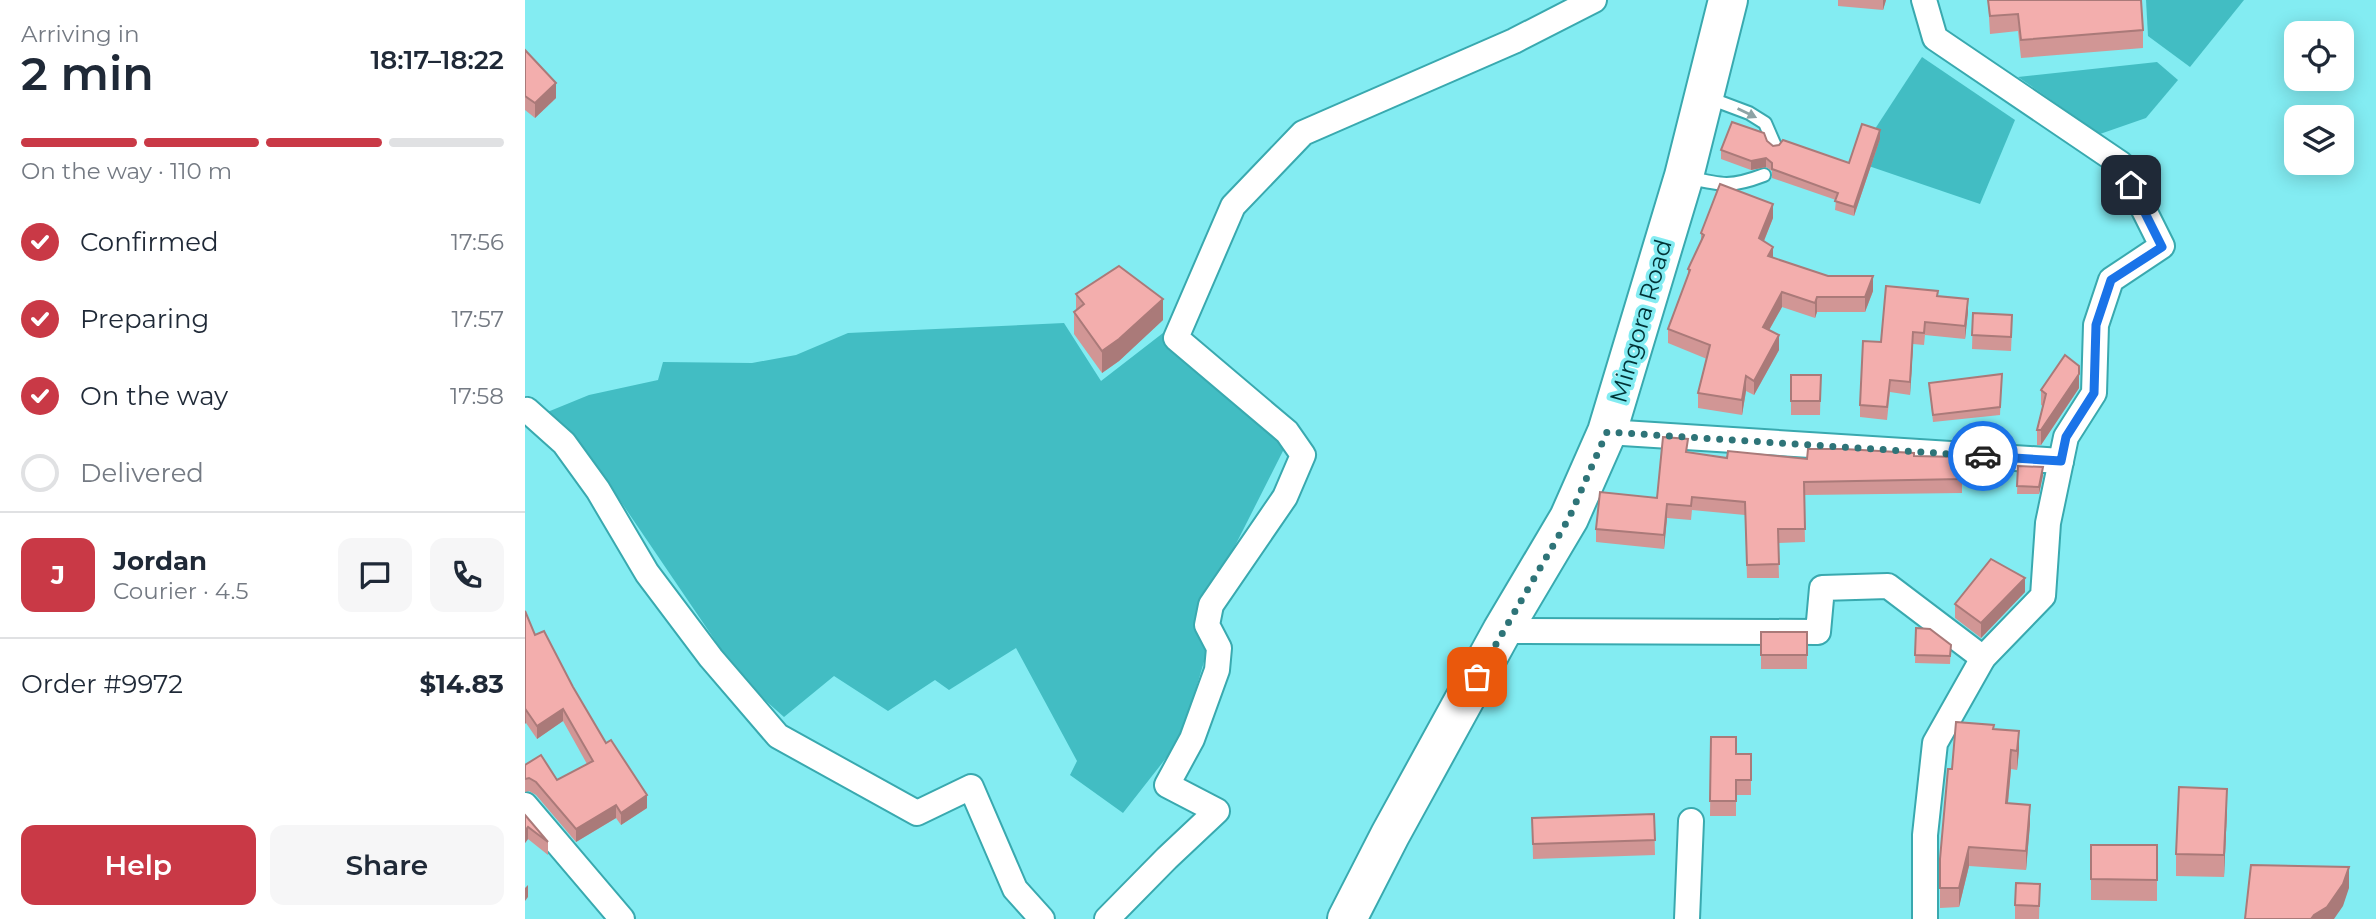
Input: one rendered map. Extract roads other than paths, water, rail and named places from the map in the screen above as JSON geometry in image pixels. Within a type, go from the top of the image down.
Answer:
[{"type":"main road","name":"Mingora Road","points":[[1347,919],[1502,631],[1569,518],[1607,432],[1684,176],[1728,0]]},
{"type":"street","points":[[1107,919],[1217,811],[1167,785],[1192,739],[1217,670],[1219,648],[1207,625],[1211,605],[1286,497],[1303,455],[1287,432],[1176,338],[1233,206],[1303,133],[1514,41],[1594,0]]},
{"type":"street","points":[[1924,0],[1935,38],[2121,164],[2162,247],[2111,280],[2096,325],[2094,393],[2066,437],[2048,523],[2043,596],[1983,658],[1935,743],[1925,835],[1925,919]]},
{"type":"street","points":[[525,411],[564,443],[598,490],[647,573],[711,658],[778,736],[917,813],[971,787],[1015,889],[1042,919]]},
{"type":"street","points":[[1607,432],[2061,461]]},
{"type":"street","points":[[1502,631],[1818,632],[1822,588],[1888,586],[1983,658]]},
{"type":"street","points":[[525,804],[622,919]]},
{"type":"street","points":[[1687,919],[1691,821]]},
{"type":"lane","points":[[1705,96],[1749,113],[1765,123],[1775,146]]},
{"type":"lane","points":[[1684,176],[1723,186],[1764,175]]}]
